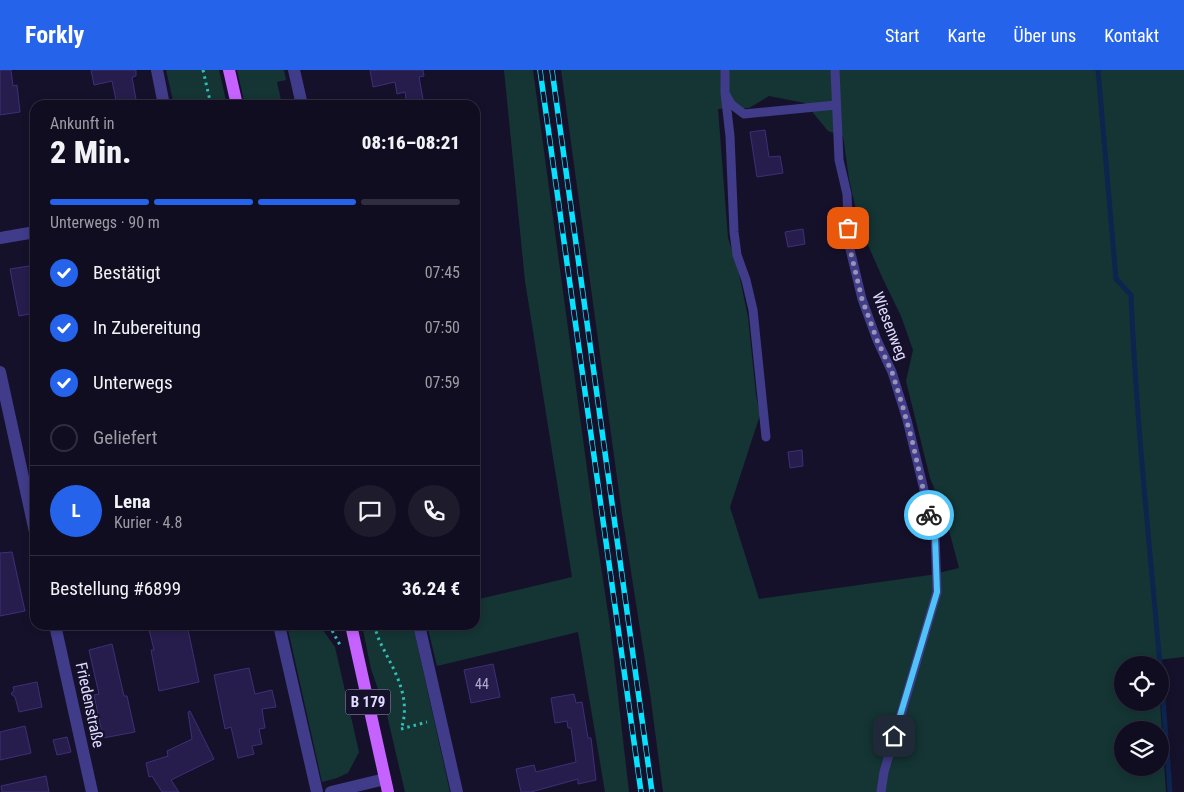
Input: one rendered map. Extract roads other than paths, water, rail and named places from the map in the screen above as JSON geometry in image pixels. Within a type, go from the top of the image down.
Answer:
[{"type":"main road","points":[[229,70],[236,100]]},
{"type":"main road","name":"B 179","points":[[352,630],[388,792]]},
{"type":"street","points":[[157,70],[163,100]]},
{"type":"street","points":[[294,70],[301,100]]},
{"type":"street","points":[[0,238],[30,233]]},
{"type":"street","points":[[0,372],[30,509]]},
{"type":"street","name":"Friedenstraße","points":[[56,630],[92,792]]},
{"type":"street","points":[[279,630],[317,792]]},
{"type":"street","points":[[420,630],[457,792]]},
{"type":"street","points":[[331,792],[385,779]]},
{"type":"lane","points":[[725,70],[734,232],[737,255],[746,280],[753,310],[766,437]]},
{"type":"lane","name":"Wiesenweg","points":[[835,70],[839,160],[847,194],[849,245],[862,299],[877,340],[892,372],[907,420],[935,536],[937,592],[884,772],[881,792]]},
{"type":"lane","points":[[725,93],[731,104],[744,114],[836,105]]},
{"type":"waterway","points":[[1098,70],[1116,279],[1131,295],[1138,419],[1170,792]]},
{"type":"railway","points":[[540,70],[641,792]]},
{"type":"railway","points":[[552,70],[652,792]]}]
